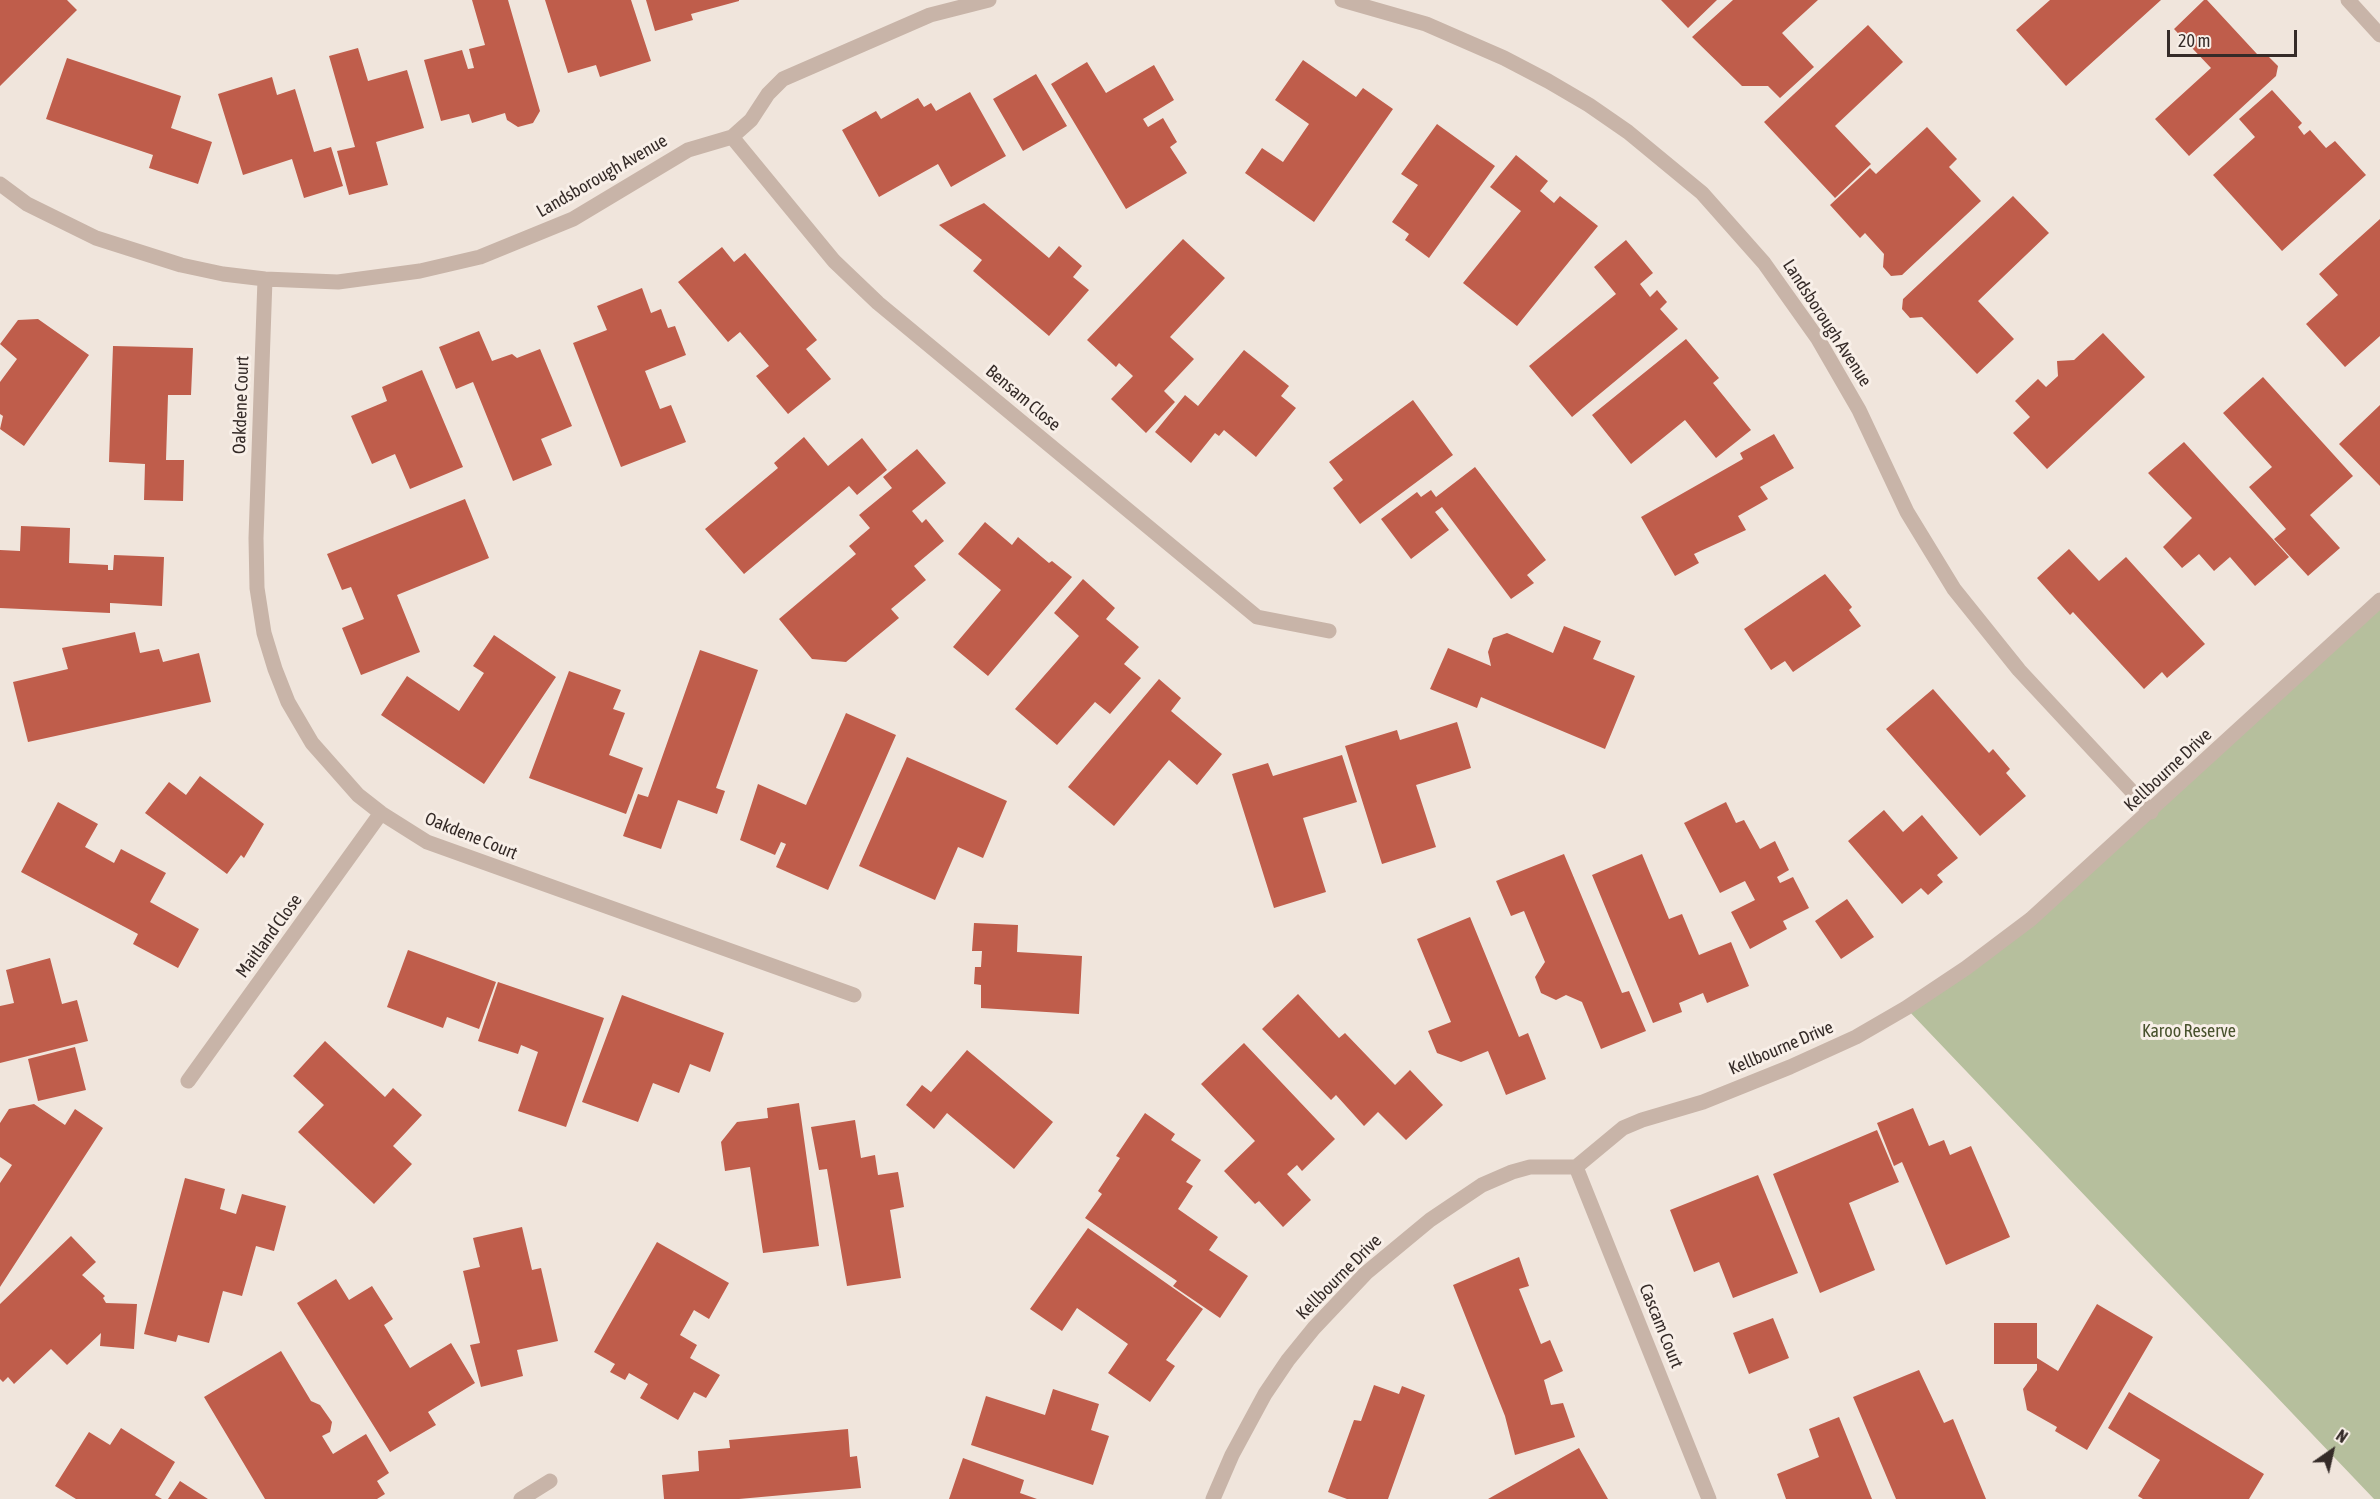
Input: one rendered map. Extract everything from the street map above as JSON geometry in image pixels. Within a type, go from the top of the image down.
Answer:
[{"type":"street","name":"Landsborough Avenue","points":[[0,184],[27,204],[96,238],[181,265],[265,279],[338,282],[379,278],[480,256],[573,219],[688,150],[732,137],[751,120],[763,100],[783,79],[930,15],[989,0]]},
{"type":"street","name":"Landsborough Avenue","points":[[1342,0],[1426,24],[1530,72],[1589,105],[1628,132],[1702,194],[1764,263],[1818,339],[1859,410],[1907,512],[1954,589],[2019,670],[2151,812]]},
{"type":"street","points":[[2348,0],[2380,35]]},
{"type":"street","name":"Bensam Close","points":[[732,137],[834,261],[878,303],[1257,617],[1329,631]]},
{"type":"street","name":"Oakdene Court","points":[[265,279],[256,538],[257,588],[264,633],[288,702],[312,743],[358,795],[381,813],[428,842],[854,995]]},
{"type":"street","name":"Kellbourne Drive","points":[[1213,1499],[1232,1455],[1265,1394],[1314,1328],[1366,1273],[1430,1220],[1482,1185],[1530,1167],[1576,1167],[1623,1128],[1703,1102],[1790,1067],[1856,1037],[1906,1008],[1966,968],[2031,919],[2151,812],[2380,600]]},
{"type":"street","name":"Maitland Close","points":[[188,1081],[381,813]]},
{"type":"street","name":"Cascam Court","points":[[1576,1167],[1709,1499]]},
{"type":"street","points":[[521,1499],[550,1481]]},
{"type":"green space","name":"Karoo Reserve","points":[[2380,600],[2380,1499],[2374,1499],[1906,1008],[1968,972]]},
{"type":"building","points":[[0,0],[67,0],[77,10],[0,86]]},
{"type":"building","points":[[472,0],[508,0],[540,111],[533,123],[518,127],[507,120],[505,113],[472,123],[469,114],[441,121],[424,60],[462,50],[468,69],[474,68],[469,49],[485,45]]},
{"type":"building","points":[[545,0],[631,0],[651,61],[600,77],[596,65],[568,73]]},
{"type":"building","points":[[646,0],[739,1],[691,14],[693,20],[655,31]]},
{"type":"building","points":[[1661,0],[1717,0],[1688,28]]},
{"type":"building","points":[[1733,0],[1818,0],[1782,33],[1814,67],[1780,98],[1768,86],[1742,86],[1692,37]]},
{"type":"building","points":[[2050,0],[2161,0],[2066,86],[2016,30]]},
{"type":"building","points":[[2204,0],[2207,0],[2257,54],[2268,56],[2278,66],[2276,76],[2189,156],[2155,119],[2211,68],[2174,29]]},
{"type":"building","points":[[1868,25],[1903,62],[1835,126],[1871,164],[1835,198],[1764,122]]},
{"type":"building","points":[[358,48],[368,81],[407,70],[424,128],[376,142],[388,185],[349,195],[337,151],[355,147],[329,56]]},
{"type":"building","points":[[67,58],[181,96],[171,128],[212,142],[198,184],[149,168],[153,155],[46,119]]},
{"type":"building","points":[[1303,60],[1356,97],[1363,88],[1393,109],[1314,222],[1245,173],[1262,148],[1283,162],[1309,124],[1275,100]]},
{"type":"building","points":[[1087,62],[1106,93],[1154,65],[1174,100],[1143,119],[1148,127],[1163,118],[1177,142],[1170,147],[1187,173],[1126,209],[1051,84]]},
{"type":"building","points":[[1036,74],[1067,126],[1023,151],[993,99]]},
{"type":"building","points":[[272,77],[277,95],[295,89],[314,152],[331,147],[343,186],[304,198],[292,159],[243,175],[218,94]]},
{"type":"building","points":[[2272,90],[2302,123],[2298,127],[2304,135],[2310,130],[2326,148],[2335,141],[2366,175],[2282,251],[2213,175],[2255,137],[2239,119]]},
{"type":"building","points":[[970,92],[1006,156],[951,187],[938,164],[879,197],[842,130],[876,111],[881,119],[918,98],[924,107],[931,103],[936,111]]},
{"type":"building","points":[[1437,124],[1495,166],[1429,258],[1405,240],[1409,234],[1392,222],[1418,185],[1401,174]]},
{"type":"building","points":[[1927,127],[1957,159],[1949,167],[1981,201],[1902,275],[1891,276],[1883,267],[1884,254],[1865,233],[1860,238],[1830,205],[1870,168],[1876,174]]},
{"type":"building","points":[[1516,155],[1548,181],[1540,191],[1554,203],[1560,196],[1598,226],[1517,326],[1463,283],[1521,211],[1490,187]]},
{"type":"building","points":[[2013,196],[2049,233],[1978,301],[2014,339],[1977,374],[1922,317],[1910,318],[1902,309],[1903,299]]},
{"type":"building","points":[[984,203],[1049,258],[1059,246],[1082,266],[1073,277],[1089,290],[1049,336],[973,271],[982,260],[939,225]]},
{"type":"building","points":[[2380,219],[2380,336],[2345,367],[2306,324],[2338,295],[2319,274]]},
{"type":"building","points":[[1183,239],[1225,278],[1170,337],[1194,359],[1164,391],[1175,402],[1146,433],[1111,399],[1133,376],[1119,363],[1116,367],[1087,340]]},
{"type":"building","points":[[1626,240],[1653,273],[1640,284],[1650,297],[1657,290],[1667,302],[1660,309],[1678,329],[1572,417],[1529,366],[1616,294],[1594,267]]},
{"type":"building","points":[[722,247],[734,262],[745,253],[817,340],[806,349],[831,379],[788,414],[756,376],[769,366],[740,332],[728,342],[678,282]]},
{"type":"building","points":[[642,288],[651,313],[661,309],[668,328],[675,326],[686,355],[645,371],[660,409],[671,405],[686,442],[621,467],[573,343],[607,330],[597,306]]},
{"type":"building","points":[[38,319],[89,355],[24,446],[0,429],[3,416],[0,414],[0,382],[17,359],[0,344],[18,320]]},
{"type":"building","points":[[479,331],[492,361],[512,354],[517,358],[540,349],[572,426],[541,439],[552,465],[513,481],[473,382],[456,389],[439,347]]},
{"type":"building","points":[[2103,333],[2145,377],[2047,469],[2013,433],[2030,417],[2015,401],[2038,379],[2046,387],[2058,376],[2057,361],[2074,360]]},
{"type":"building","points":[[1686,339],[1719,378],[1713,383],[1751,430],[1716,458],[1685,420],[1631,464],[1592,415]]},
{"type":"building","points":[[113,346],[193,348],[191,395],[168,395],[166,460],[184,460],[183,501],[144,500],[145,464],[109,462]]},
{"type":"building","points":[[1244,350],[1289,386],[1281,396],[1296,408],[1256,457],[1224,430],[1219,436],[1215,433],[1191,463],[1155,432],[1185,395],[1198,406]]},
{"type":"building","points":[[422,370],[463,467],[410,489],[395,454],[372,464],[351,416],[387,401],[382,387]]},
{"type":"building","points":[[2263,377],[2353,476],[2310,515],[2340,548],[2308,576],[2274,539],[2286,529],[2249,487],[2272,467],[2223,413]]},
{"type":"building","points":[[1413,400],[1453,455],[1360,524],[1333,488],[1343,480],[1329,462]]},
{"type":"building","points":[[2380,405],[2380,486],[2339,444]]},
{"type":"building","points":[[1774,434],[1794,468],[1760,487],[1768,499],[1738,516],[1746,530],[1694,554],[1699,563],[1675,576],[1641,517],[1743,459],[1740,453]]},
{"type":"building","points":[[804,437],[828,466],[862,438],[887,470],[857,495],[849,486],[744,574],[705,529],[778,468],[774,463]]},
{"type":"building","points":[[2184,442],[2289,557],[2255,586],[2230,557],[2214,571],[2199,554],[2182,568],[2163,547],[2192,518],[2148,473]]},
{"type":"building","points":[[917,449],[946,483],[912,511],[922,523],[926,519],[944,541],[914,566],[926,580],[891,609],[899,618],[846,662],[812,659],[779,619],[856,554],[849,546],[870,528],[859,515],[892,488],[883,477]]},
{"type":"building","points":[[1475,467],[1546,560],[1527,575],[1534,583],[1511,599],[1442,507],[1435,512],[1449,530],[1411,559],[1381,519],[1417,492],[1421,497],[1431,490],[1436,497]]},
{"type":"building","points":[[465,499],[489,558],[397,595],[420,652],[361,675],[342,628],[364,619],[351,587],[342,590],[327,554]]},
{"type":"building","points":[[985,522],[1012,545],[1018,537],[1049,563],[1052,561],[1072,577],[988,676],[953,647],[1001,590],[958,554]]},
{"type":"building","points":[[21,526],[70,528],[69,563],[108,565],[108,570],[113,570],[114,555],[164,557],[162,606],[110,603],[110,613],[0,608],[0,550],[20,551]]},
{"type":"building","points":[[2069,549],[2099,581],[2126,557],[2205,644],[2167,678],[2162,672],[2144,689],[2073,612],[2070,615],[2037,578]]},
{"type":"building","points":[[1825,574],[1852,607],[1849,610],[1861,626],[1793,672],[1785,661],[1771,670],[1744,629]]},
{"type":"building","points":[[1083,579],[1115,608],[1106,619],[1139,647],[1124,664],[1141,678],[1110,714],[1095,702],[1057,745],[1015,709],[1079,636],[1054,613]]},
{"type":"building","points":[[1564,626],[1601,641],[1593,659],[1635,676],[1605,749],[1481,697],[1477,708],[1430,689],[1448,648],[1491,666],[1488,652],[1493,638],[1507,633],[1553,653]]},
{"type":"building","points":[[135,632],[140,653],[159,649],[163,662],[199,653],[211,702],[28,742],[13,682],[68,669],[62,648]]},
{"type":"building","points":[[494,635],[556,677],[484,784],[381,715],[407,676],[459,711],[484,673],[473,666]]},
{"type":"building","points":[[700,650],[758,670],[716,788],[725,791],[717,814],[678,800],[661,849],[623,836],[638,794],[648,797]]},
{"type":"building","points":[[569,671],[621,690],[613,709],[625,713],[609,755],[643,768],[626,814],[529,778]]},
{"type":"building","points":[[1159,679],[1181,698],[1171,711],[1222,754],[1197,785],[1169,760],[1114,826],[1068,787]]},
{"type":"building","points":[[1933,689],[1989,753],[1993,749],[2010,769],[2006,773],[2026,796],[1980,836],[1886,729]]},
{"type":"building","points":[[846,713],[896,735],[828,890],[776,867],[786,844],[781,842],[775,855],[740,840],[758,784],[806,805]]},
{"type":"building","points":[[1457,722],[1471,768],[1416,785],[1436,847],[1382,864],[1345,746],[1397,730],[1400,740]]},
{"type":"building","points":[[1342,755],[1357,802],[1303,818],[1326,892],[1274,908],[1232,774],[1268,763],[1273,776]]},
{"type":"building","points":[[907,757],[1007,801],[983,858],[958,847],[935,900],[859,866]]},
{"type":"building","points":[[200,776],[264,824],[244,858],[241,855],[227,874],[145,813],[169,782],[186,795]]},
{"type":"building","points":[[58,802],[98,824],[85,847],[114,863],[121,849],[166,873],[150,902],[199,929],[178,968],[133,944],[138,934],[21,872]]},
{"type":"building","points":[[1726,802],[1736,823],[1744,820],[1760,849],[1775,841],[1789,870],[1777,877],[1780,883],[1793,877],[1809,908],[1783,921],[1787,929],[1750,949],[1731,912],[1755,900],[1745,881],[1720,893],[1684,823]]},
{"type":"building","points":[[1884,810],[1903,832],[1922,815],[1958,858],[1937,875],[1943,882],[1928,895],[1921,888],[1902,904],[1848,841]]},
{"type":"building","points":[[1564,854],[1622,993],[1629,991],[1646,1031],[1601,1049],[1582,1002],[1566,995],[1556,1000],[1541,993],[1535,977],[1545,962],[1524,911],[1511,916],[1496,881]]},
{"type":"building","points":[[1642,854],[1669,919],[1682,914],[1699,955],[1731,942],[1749,986],[1707,1003],[1703,993],[1679,1003],[1682,1012],[1653,1023],[1592,875]]},
{"type":"building","points":[[1847,899],[1874,937],[1841,959],[1815,921]]},
{"type":"building","points":[[1470,917],[1519,1037],[1528,1033],[1546,1079],[1506,1095],[1488,1051],[1461,1062],[1437,1053],[1428,1031],[1451,1022],[1417,939]]},
{"type":"building","points":[[974,923],[1018,925],[1017,952],[1082,956],[1079,1014],[981,1008],[981,985],[974,984],[975,967],[981,967],[982,951],[972,951]]},
{"type":"building","points":[[408,950],[496,982],[479,1029],[447,1017],[443,1028],[387,1007]]},
{"type":"building","points":[[50,958],[62,1004],[77,1000],[88,1041],[0,1063],[0,1006],[14,1003],[6,970]]},
{"type":"building","points":[[498,982],[604,1018],[566,1127],[518,1111],[538,1052],[521,1045],[518,1054],[478,1041]]},
{"type":"building","points":[[1298,994],[1339,1038],[1345,1033],[1395,1085],[1410,1070],[1443,1105],[1406,1140],[1378,1112],[1364,1126],[1336,1095],[1331,1100],[1262,1029]]},
{"type":"building","points":[[622,995],[724,1033],[710,1072],[690,1064],[679,1093],[653,1083],[638,1122],[582,1102]]},
{"type":"building","points":[[325,1041],[385,1097],[393,1088],[422,1115],[393,1146],[412,1164],[374,1204],[298,1132],[324,1105],[293,1076]]},
{"type":"building","points":[[1244,1043],[1335,1139],[1302,1171],[1297,1165],[1287,1174],[1311,1200],[1283,1227],[1259,1201],[1255,1204],[1224,1171],[1255,1141],[1201,1084]]},
{"type":"building","points":[[75,1047],[86,1090],[38,1101],[28,1059]]},
{"type":"building","points":[[967,1050],[1053,1122],[1014,1169],[947,1113],[934,1129],[906,1105],[922,1085],[931,1092]]},
{"type":"building","points":[[799,1103],[819,1246],[763,1253],[750,1167],[725,1171],[721,1142],[737,1122],[768,1118],[767,1108]]},
{"type":"building","points":[[34,1104],[65,1125],[75,1109],[103,1128],[0,1287],[0,1183],[12,1165],[0,1157],[0,1123],[9,1109]]},
{"type":"building","points":[[1913,1108],[1929,1146],[1944,1140],[1950,1155],[1971,1146],[2010,1237],[1946,1265],[1902,1162],[1894,1166],[1877,1123]]},
{"type":"building","points":[[1145,1113],[1175,1134],[1171,1140],[1201,1160],[1186,1182],[1193,1186],[1178,1209],[1218,1237],[1209,1250],[1248,1276],[1220,1318],[1173,1286],[1177,1281],[1085,1218],[1102,1194],[1098,1191],[1120,1158],[1116,1156]]},
{"type":"building","points":[[855,1120],[861,1158],[875,1155],[878,1175],[898,1172],[904,1207],[890,1210],[901,1278],[847,1286],[827,1169],[819,1170],[811,1127]]},
{"type":"building","points":[[1877,1130],[1899,1182],[1849,1203],[1875,1270],[1820,1293],[1773,1174]]},
{"type":"building","points":[[1758,1175],[1798,1273],[1733,1298],[1719,1262],[1694,1272],[1670,1210]]},
{"type":"building","points":[[185,1178],[225,1189],[220,1209],[236,1214],[242,1194],[286,1206],[274,1251],[256,1246],[242,1296],[223,1291],[209,1343],[178,1335],[176,1342],[144,1334]]},
{"type":"building","points":[[522,1227],[532,1270],[541,1268],[558,1341],[517,1350],[523,1376],[481,1387],[470,1345],[480,1343],[463,1271],[480,1267],[473,1238]]},
{"type":"building","points":[[1088,1228],[1203,1309],[1166,1360],[1175,1366],[1150,1402],[1108,1373],[1128,1344],[1077,1308],[1062,1331],[1030,1309]]},
{"type":"building","points":[[71,1236],[96,1262],[82,1275],[105,1296],[103,1298],[106,1303],[137,1304],[134,1349],[100,1346],[101,1333],[67,1365],[51,1349],[14,1384],[8,1377],[3,1382],[0,1379],[0,1304]]},
{"type":"building","points":[[657,1242],[729,1283],[709,1319],[694,1310],[680,1335],[697,1345],[690,1358],[720,1375],[706,1398],[694,1392],[678,1420],[640,1398],[648,1384],[629,1373],[625,1380],[610,1372],[615,1364],[594,1352]]},
{"type":"building","points":[[1519,1257],[1529,1286],[1519,1289],[1541,1344],[1550,1340],[1563,1371],[1544,1380],[1551,1405],[1563,1403],[1575,1437],[1515,1455],[1505,1416],[1453,1285]]},
{"type":"building","points":[[336,1279],[349,1300],[372,1286],[393,1319],[384,1325],[410,1368],[451,1343],[475,1383],[428,1412],[436,1425],[390,1452],[297,1303]]},
{"type":"building","points":[[2097,1304],[2153,1337],[2087,1450],[2055,1431],[2057,1427],[2027,1410],[2023,1389],[2037,1370],[2037,1364],[1994,1364],[1994,1323],[2037,1323],[2037,1358],[2058,1371]]},
{"type":"building","points":[[1773,1318],[1789,1358],[1749,1374],[1733,1333]]},
{"type":"building","points":[[281,1351],[311,1401],[320,1405],[332,1422],[330,1432],[322,1436],[333,1454],[366,1434],[389,1473],[377,1481],[385,1494],[377,1499],[265,1499],[204,1397]]},
{"type":"building","points":[[1919,1370],[1944,1423],[1953,1419],[1986,1499],[1896,1499],[1853,1397]]},
{"type":"building","points":[[1374,1385],[1399,1394],[1402,1386],[1425,1395],[1388,1499],[1347,1499],[1328,1492],[1354,1420],[1361,1421]]},
{"type":"building","points":[[1053,1389],[1099,1404],[1091,1430],[1109,1436],[1093,1485],[971,1445],[986,1396],[1045,1415]]},
{"type":"building","points":[[2129,1392],[2264,1474],[2249,1499],[2143,1499],[2138,1496],[2160,1460],[2108,1428]]},
{"type":"building","points":[[1839,1417],[1872,1499],[1786,1499],[1777,1474],[1819,1457],[1809,1429]]},
{"type":"building","points":[[121,1428],[175,1462],[155,1495],[162,1499],[76,1499],[55,1486],[89,1432],[110,1445]]},
{"type":"building","points":[[848,1429],[850,1457],[857,1456],[861,1488],[739,1499],[664,1499],[662,1475],[699,1471],[698,1451],[730,1448],[729,1440]]},
{"type":"building","points":[[1579,1448],[1608,1499],[1488,1499]]},
{"type":"building","points":[[963,1458],[1024,1480],[1020,1493],[1037,1499],[949,1499]]},
{"type":"building","points":[[180,1481],[208,1499],[168,1499]]}]
